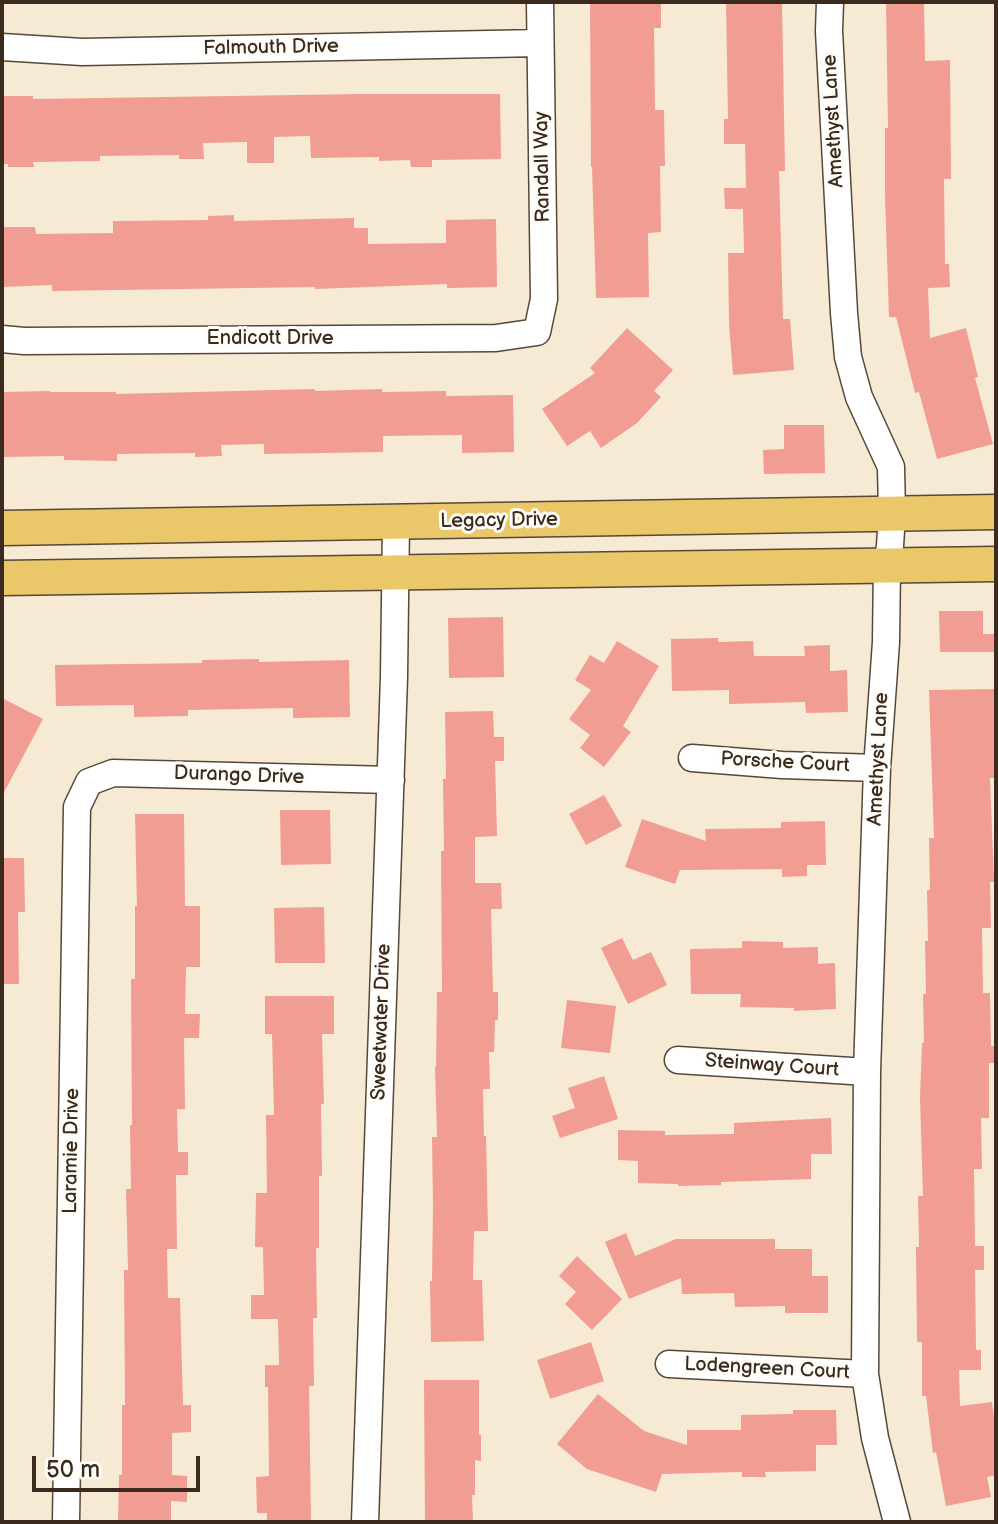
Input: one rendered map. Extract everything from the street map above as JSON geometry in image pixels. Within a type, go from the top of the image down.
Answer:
[{"type":"main road","name":"Legacy Drive","points":[[2,528],[996,512]]},
{"type":"main road","points":[[2,578],[996,564]]},
{"type":"street","name":"Randall Way","points":[[537,332],[544,299],[540,2]]},
{"type":"street","name":"Amethyst Lane","points":[[830,2],[829,31],[848,357],[859,397],[891,467],[892,514],[877,768],[867,1072],[865,1374],[875,1438],[897,1522]]},
{"type":"street","name":"Falmouth Drive","points":[[2,47],[82,52],[540,43]]},
{"type":"street","name":"Endicott Drive","points":[[2,339],[496,338],[537,332]]},
{"type":"street","name":"Sweetwater Drive","points":[[365,1522],[391,780],[396,522]]},
{"type":"street","name":"Porsche Court","points":[[692,758],[877,768]]},
{"type":"street","name":"Durango Drive","points":[[89,782],[113,773],[391,780]]},
{"type":"street","name":"Laramie Drive","points":[[66,1522],[77,807],[89,782]]},
{"type":"street","name":"Steinway Court","points":[[678,1060],[867,1072]]},
{"type":"street","name":"Lodengreen Court","points":[[669,1364],[865,1374]]},
{"type":"building","points":[[590,2],[661,2],[661,28],[654,28],[655,110],[664,110],[665,166],[660,166],[661,232],[648,233],[649,297],[596,298]]},
{"type":"building","points":[[726,2],[782,2],[785,171],[779,171],[783,319],[790,319],[794,370],[733,375],[728,253],[744,253],[743,209],[725,209],[724,188],[746,188],[745,144],[724,144],[724,119],[728,119]]},
{"type":"building","points":[[886,2],[924,2],[925,61],[950,60],[951,179],[944,179],[945,264],[949,264],[950,287],[928,288],[930,338],[966,328],[978,377],[975,378],[993,444],[937,459],[919,392],[915,393],[896,317],[889,317],[885,197],[885,128],[888,128]]},
{"type":"building","points":[[500,94],[501,159],[432,160],[432,167],[411,167],[410,160],[379,161],[379,157],[311,158],[310,136],[274,137],[274,163],[247,163],[247,142],[203,143],[204,159],[179,159],[179,155],[100,156],[100,161],[33,162],[34,167],[8,167],[8,164],[2,164],[2,96],[33,96],[33,99]]},
{"type":"building","points":[[234,215],[234,221],[354,218],[354,228],[368,228],[368,244],[446,243],[446,220],[496,219],[497,287],[447,288],[447,284],[315,289],[52,291],[52,285],[2,287],[2,227],[35,227],[36,234],[113,233],[113,221],[208,220],[208,216]]},
{"type":"building","points":[[627,328],[673,370],[654,391],[661,397],[637,423],[601,448],[590,431],[567,446],[542,409],[595,373],[590,368]]},
{"type":"building","points":[[315,389],[446,391],[446,396],[513,395],[514,452],[462,453],[462,435],[383,436],[383,452],[264,454],[264,444],[221,445],[222,456],[195,457],[195,453],[117,454],[117,461],[64,460],[64,456],[2,457],[2,392],[116,394]]},
{"type":"building","points":[[784,425],[824,425],[825,473],[764,474],[763,450],[784,449]]},
{"type":"building","points":[[939,611],[983,611],[983,634],[996,634],[996,652],[940,652]]},
{"type":"building","points":[[503,617],[504,677],[449,678],[448,618]]},
{"type":"building","points":[[718,638],[718,642],[753,641],[754,656],[805,656],[804,646],[830,645],[830,671],[847,670],[848,712],[806,713],[805,702],[729,704],[729,690],[672,691],[671,639]]},
{"type":"building","points":[[617,641],[659,666],[623,726],[631,732],[604,767],[580,748],[590,735],[569,719],[591,690],[575,680],[590,655],[604,663]]},
{"type":"building","points":[[259,659],[259,662],[349,660],[350,717],[293,718],[293,708],[188,710],[188,716],[134,717],[134,705],[56,706],[55,665]]},
{"type":"building","points":[[996,689],[996,778],[990,778],[994,882],[990,882],[991,928],[982,928],[983,993],[990,993],[991,1046],[996,1046],[996,1063],[989,1063],[989,1118],[981,1118],[982,1169],[974,1169],[975,1246],[984,1246],[984,1270],[975,1270],[976,1350],[981,1350],[981,1370],[959,1370],[960,1406],[992,1402],[996,1475],[987,1477],[991,1497],[946,1506],[936,1452],[933,1453],[926,1396],[922,1396],[922,1342],[917,1342],[918,1196],[923,1196],[920,1098],[924,1043],[923,994],[926,994],[927,890],[930,890],[929,838],[934,838],[929,690]]},
{"type":"building","points":[[2,698],[43,719],[2,796]]},
{"type":"building","points":[[493,711],[494,737],[504,737],[504,761],[495,761],[497,836],[475,837],[475,883],[501,883],[502,909],[491,909],[493,992],[498,992],[498,1020],[495,1020],[494,1052],[489,1052],[490,1089],[483,1089],[488,1231],[474,1231],[473,1280],[482,1280],[484,1341],[431,1342],[432,1137],[437,1137],[437,992],[442,992],[441,851],[444,851],[445,712]]},
{"type":"building","points":[[604,795],[622,826],[586,845],[569,814]]},
{"type":"building","points":[[280,810],[330,810],[331,864],[281,865]]},
{"type":"building","points":[[135,814],[184,814],[185,906],[200,906],[200,967],[186,967],[185,1014],[200,1014],[199,1038],[184,1038],[185,1109],[177,1109],[178,1152],[188,1152],[188,1175],[176,1175],[177,1249],[167,1249],[168,1298],[180,1298],[183,1405],[191,1405],[191,1432],[172,1433],[172,1475],[187,1476],[187,1502],[171,1501],[171,1522],[118,1522],[122,1405],[125,1405],[126,1189],[131,1189],[131,979],[135,979],[137,906]]},
{"type":"building","points":[[642,819],[706,841],[705,829],[781,828],[781,822],[825,821],[826,865],[807,865],[807,876],[782,877],[782,869],[680,870],[675,884],[625,867]]},
{"type":"building","points":[[2,858],[24,858],[25,912],[18,912],[19,984],[2,984]]},
{"type":"building","points":[[324,907],[325,963],[275,963],[274,908]]},
{"type":"building","points":[[622,938],[633,960],[651,952],[667,985],[628,1004],[601,948]]},
{"type":"building","points":[[742,941],[783,942],[783,948],[818,947],[818,964],[835,963],[836,1009],[794,1011],[794,1008],[740,1007],[741,994],[691,994],[690,949],[742,948]]},
{"type":"building","points":[[265,996],[334,996],[334,1034],[322,1034],[324,1104],[321,1104],[319,1248],[316,1248],[317,1318],[313,1318],[314,1386],[309,1386],[311,1522],[267,1522],[267,1513],[257,1513],[256,1477],[269,1476],[265,1365],[279,1365],[278,1319],[251,1319],[251,1295],[264,1295],[263,1247],[255,1247],[256,1193],[267,1193],[266,1115],[274,1115],[272,1034],[265,1034]]},
{"type":"building","points":[[567,1000],[616,1006],[610,1053],[561,1048]]},
{"type":"building","points":[[604,1076],[618,1119],[560,1138],[552,1116],[575,1108],[568,1088]]},
{"type":"building","points":[[831,1118],[832,1154],[811,1154],[811,1179],[678,1186],[638,1183],[638,1161],[618,1160],[618,1130],[665,1131],[665,1135],[734,1134],[734,1123]]},
{"type":"building","points":[[626,1233],[635,1256],[676,1239],[775,1239],[775,1249],[812,1249],[812,1276],[828,1276],[828,1313],[785,1313],[785,1306],[735,1307],[734,1293],[682,1294],[681,1278],[629,1299],[605,1242]]},
{"type":"building","points":[[577,1256],[622,1299],[592,1330],[565,1304],[576,1292],[559,1276]]},
{"type":"building","points":[[591,1342],[604,1381],[550,1399],[537,1360]]},
{"type":"building","points":[[424,1380],[479,1380],[481,1461],[475,1460],[473,1522],[425,1522]]},
{"type":"building","points":[[598,1394],[644,1431],[687,1445],[687,1430],[741,1430],[741,1415],[836,1410],[837,1445],[816,1445],[816,1471],[765,1472],[766,1477],[742,1477],[742,1472],[662,1474],[656,1492],[587,1469],[557,1444]]}]
